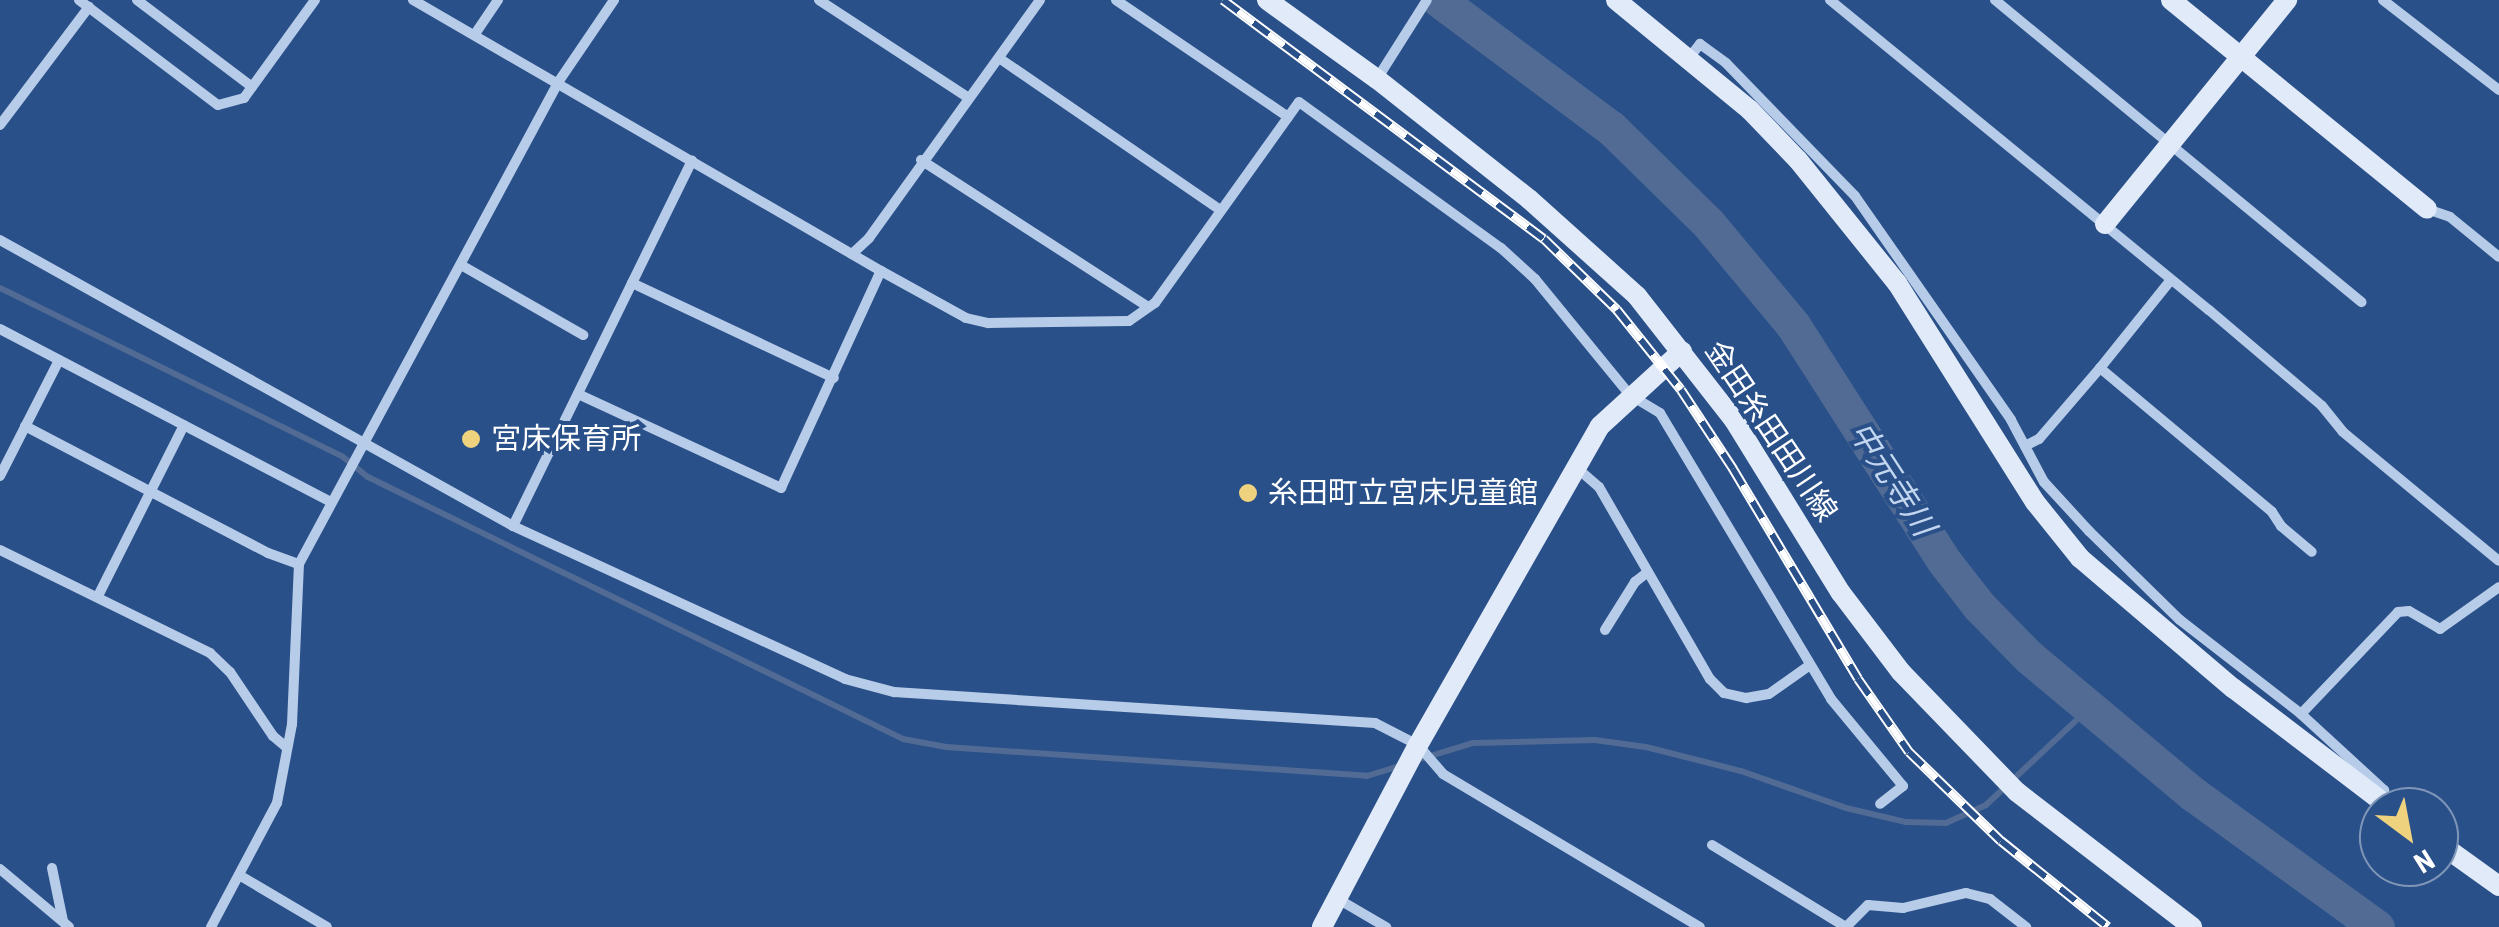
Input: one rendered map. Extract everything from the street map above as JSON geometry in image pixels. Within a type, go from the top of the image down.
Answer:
[{"type":"street","points":[[138,0],[252,86]]},
{"type":"street","points":[[0,125],[84,4],[218,105],[244,98],[315,0]]},
{"type":"street","points":[[413,0],[559,81],[881,271],[966,318],[988,323],[1129,321],[1148,308],[1299,102],[1501,248],[1534,279],[1630,396],[1660,412],[1810,665],[1832,699],[1902,786],[1880,804]]},
{"type":"street","points":[[475,34],[498,0]]},
{"type":"street","points":[[210,927],[277,802],[292,724],[298,564],[559,81],[614,0]]},
{"type":"street","points":[[820,0],[968,98]]},
{"type":"street","points":[[852,254],[869,238],[921,160],[1040,0]]},
{"type":"street","points":[[1116,0],[1288,117]]},
{"type":"street","name":"金田糸田田川線","points":[[1267,0],[1378,79],[1556,223],[1637,296],[1734,420],[1841,593],[1912,684],[2017,792],[2192,927]]},
{"type":"street","points":[[1378,79],[1392,50],[1427,0]]},
{"type":"street","points":[[1616,0],[1689,58],[1774,136],[1867,245],[1897,284],[2034,502],[2080,558],[2233,688],[2362,787]]},
{"type":"street","points":[[1830,0],[2322,406],[2344,432],[2499,562]]},
{"type":"street","points":[[1996,0],[2362,302]]},
{"type":"street","points":[[2171,0],[2427,209],[2450,217],[2499,257]]},
{"type":"street","points":[[2105,224],[2287,0]]},
{"type":"street","points":[[2383,0],[2499,90]]},
{"type":"street","points":[[1689,58],[1700,44],[1726,63],[1855,196],[1960,341],[2044,482],[2130,575],[2301,714],[2381,787]]},
{"type":"street","points":[[999,58],[1219,210]]},
{"type":"street","points":[[921,160],[1148,308]]},
{"type":"street","points":[[513,526],[692,161]]},
{"type":"street","points":[[0,240],[513,526],[845,680],[894,692],[1375,722],[1418,745],[1444,774],[1700,927]]},
{"type":"street","points":[[461,265],[583,334]]},
{"type":"street","points":[[578,394],[781,488],[881,271]]},
{"type":"street","points":[[2025,446],[2038,439],[2170,280]]},
{"type":"street","points":[[632,283],[834,378]]},
{"type":"street","points":[[0,329],[330,501]]},
{"type":"street","points":[[1322,927],[1418,745],[1600,426],[1682,351]]},
{"type":"street","points":[[0,476],[59,360]]},
{"type":"street","points":[[2100,368],[2272,512],[2281,526],[2312,552]]},
{"type":"street","points":[[99,594],[184,425]]},
{"type":"street","points":[[26,426],[268,553],[298,564]]},
{"type":"street","points":[[1576,468],[1599,487],[1710,679],[1724,692],[1746,698],[1768,694],[1810,665]]},
{"type":"street","points":[[0,550],[99,594],[210,653],[230,672],[272,736],[286,747]]},
{"type":"street","points":[[1605,630],[1634,582],[1648,572]]},
{"type":"street","points":[[2301,714],[2398,612],[2409,611],[2440,629],[2499,587]]},
{"type":"street","points":[[1712,845],[1846,927],[1868,904],[1902,908],[1966,892],[1990,899],[2026,927]]},
{"type":"street","points":[[2459,857],[2499,886]]},
{"type":"street","points":[[0,868],[66,924]]},
{"type":"street","points":[[52,868],[66,924]]},
{"type":"street","points":[[239,875],[327,927]]},
{"type":"street","points":[[1338,899],[1386,927]]},
{"type":"waterway","name":"中元寺川","points":[[1439,0],[1611,128],[1708,223],[1793,325],[1944,561],[1979,606],[2029,657],[2193,794],[2377,927]]},
{"type":"waterway","points":[[0,288],[343,457],[368,477],[903,739],[946,747],[1367,776],[1402,765]]},
{"type":"waterway","points":[[1414,761],[1473,743],[1595,740],[1646,747],[1741,771],[1846,808],[1906,822],[1946,823],[1986,805],[2087,710]]},
{"type":"railway","points":[[1223,0],[1544,239],[1617,310],[1681,390],[1733,469],[1858,679],[1909,752],[2001,841],[2108,927]]},
{"type":"place","name":"宮床保育所","points":[[471,439]]},
{"type":"place","name":"糸田町立宮床児童館","points":[[1248,493]]}]
